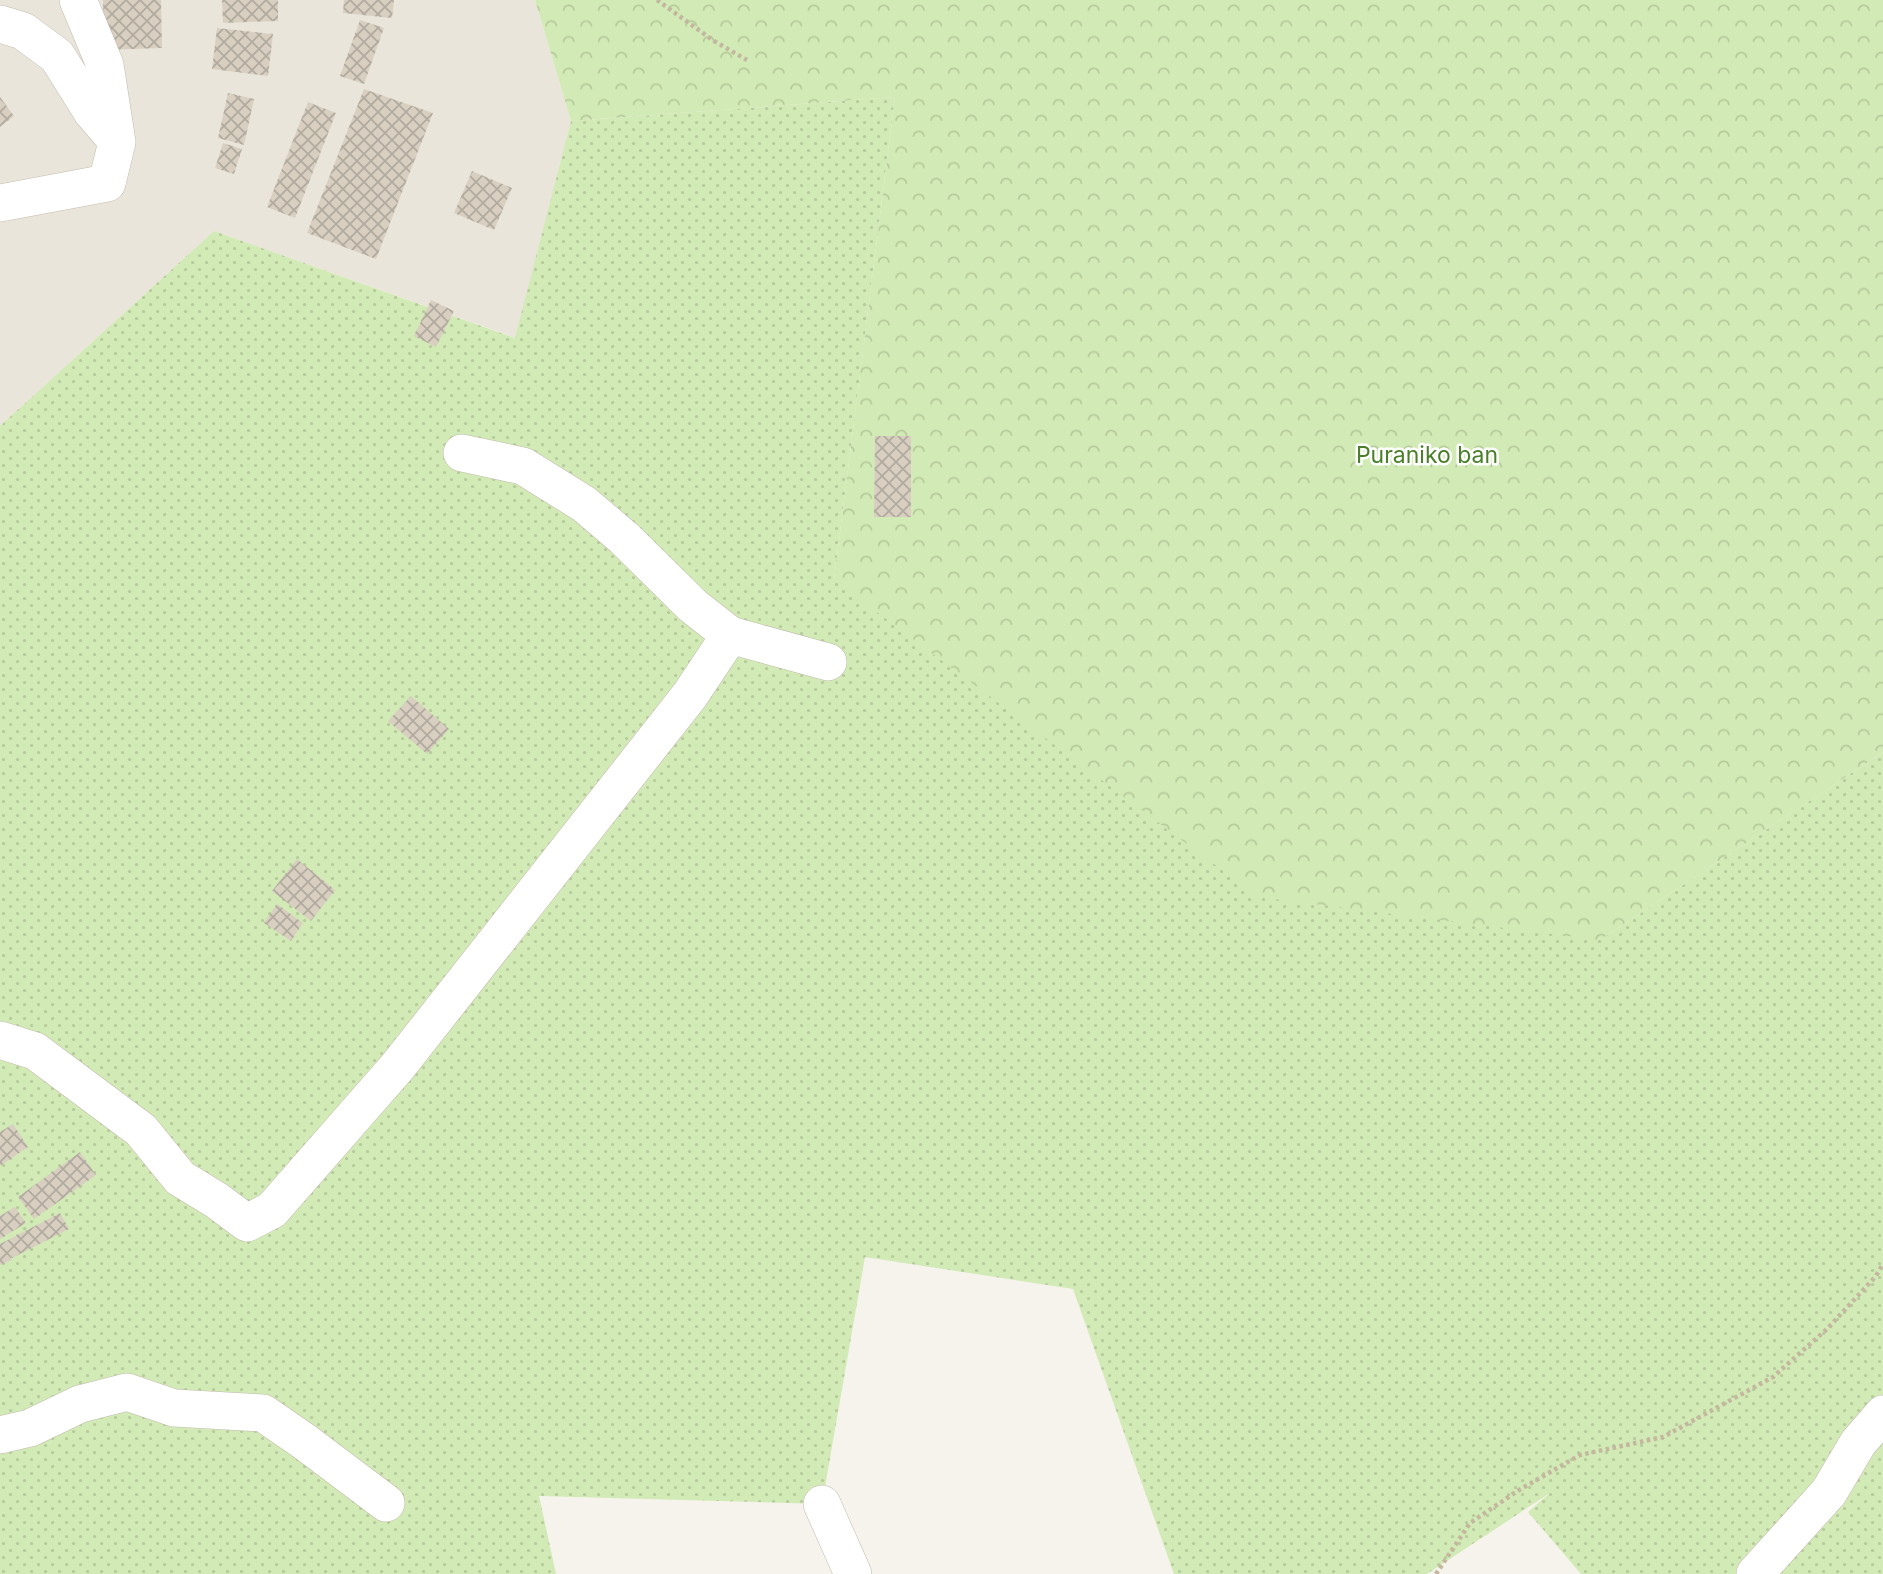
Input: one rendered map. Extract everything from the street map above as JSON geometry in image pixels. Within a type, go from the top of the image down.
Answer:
[{"type":"street","points":[[0,203],[107,183],[117,142],[105,65],[78,0]]},
{"type":"street","points":[[0,24],[23,32],[57,56],[92,112],[117,142]]},
{"type":"street","points":[[462,453],[523,466],[584,504],[624,538],[693,606],[730,635],[828,662]]},
{"type":"street","points":[[0,1040],[35,1051],[75,1080],[141,1130],[180,1178],[247,1223],[272,1210],[398,1066],[681,706],[730,635]]},
{"type":"street","points":[[0,1435],[30,1428],[80,1404],[127,1392],[174,1408],[262,1413],[386,1503]]},
{"type":"street","points":[[1755,1574],[1829,1492],[1858,1443],[1883,1414]]},
{"type":"street","points":[[822,1504],[853,1574]]},
{"type":"path","points":[[657,0],[714,41],[747,60]]},
{"type":"path","points":[[1436,1574],[1470,1523],[1519,1490],[1580,1455],[1663,1437],[1773,1377],[1827,1329],[1876,1276],[1883,1264]]},
{"type":"shaded area","points":[[0,0],[535,0],[571,121],[516,338],[214,231],[0,426]]},
{"type":"green space","name":"Puraniko ban","points":[[535,0],[1883,0],[1883,752],[1600,940],[1258,897],[834,580],[895,97],[571,121]]},
{"type":"green space","points":[[895,97],[834,580],[1600,940],[1883,752],[1883,1574],[1581,1574],[1528,1512],[1550,1493],[1427,1574],[1174,1574],[1073,1289],[865,1257],[822,1504],[539,1496],[556,1574],[0,1574],[0,426],[214,231],[515,338],[571,121]]},
{"type":"building","points":[[103,0],[161,0],[162,48],[104,50]]},
{"type":"building","points":[[222,0],[278,0],[278,21],[223,23]]},
{"type":"building","points":[[344,0],[394,0],[392,18],[343,13]]},
{"type":"building","points":[[360,20],[384,28],[364,84],[340,76]]},
{"type":"building","points":[[217,28],[273,34],[268,76],[212,69]]},
{"type":"building","points":[[364,89],[433,113],[376,259],[307,233]]},
{"type":"building","points":[[228,93],[254,99],[244,145],[218,138]]},
{"type":"building","points":[[0,97],[14,116],[0,127]]},
{"type":"building","points":[[308,102],[336,113],[295,218],[267,207]]},
{"type":"building","points":[[223,143],[242,149],[234,174],[215,168]]},
{"type":"building","points":[[472,171],[512,188],[494,230],[454,213]]},
{"type":"building","points":[[431,300],[454,311],[436,347],[414,336]]},
{"type":"building","points":[[875,436],[911,436],[911,517],[874,517]]},
{"type":"building","points":[[411,696],[449,729],[427,754],[388,721]]},
{"type":"building","points":[[297,859],[335,890],[311,921],[272,891]]},
{"type":"building","points":[[277,904],[303,923],[291,941],[264,923]]},
{"type":"building","points":[[13,1124],[28,1147],[0,1166],[0,1132]]},
{"type":"building","points":[[80,1152],[96,1175],[34,1219],[18,1197]]},
{"type":"building","points":[[15,1207],[26,1223],[0,1239],[0,1216]]},
{"type":"building","points":[[60,1213],[69,1229],[12,1258],[8,1251],[12,1260],[0,1265],[0,1244]]}]
